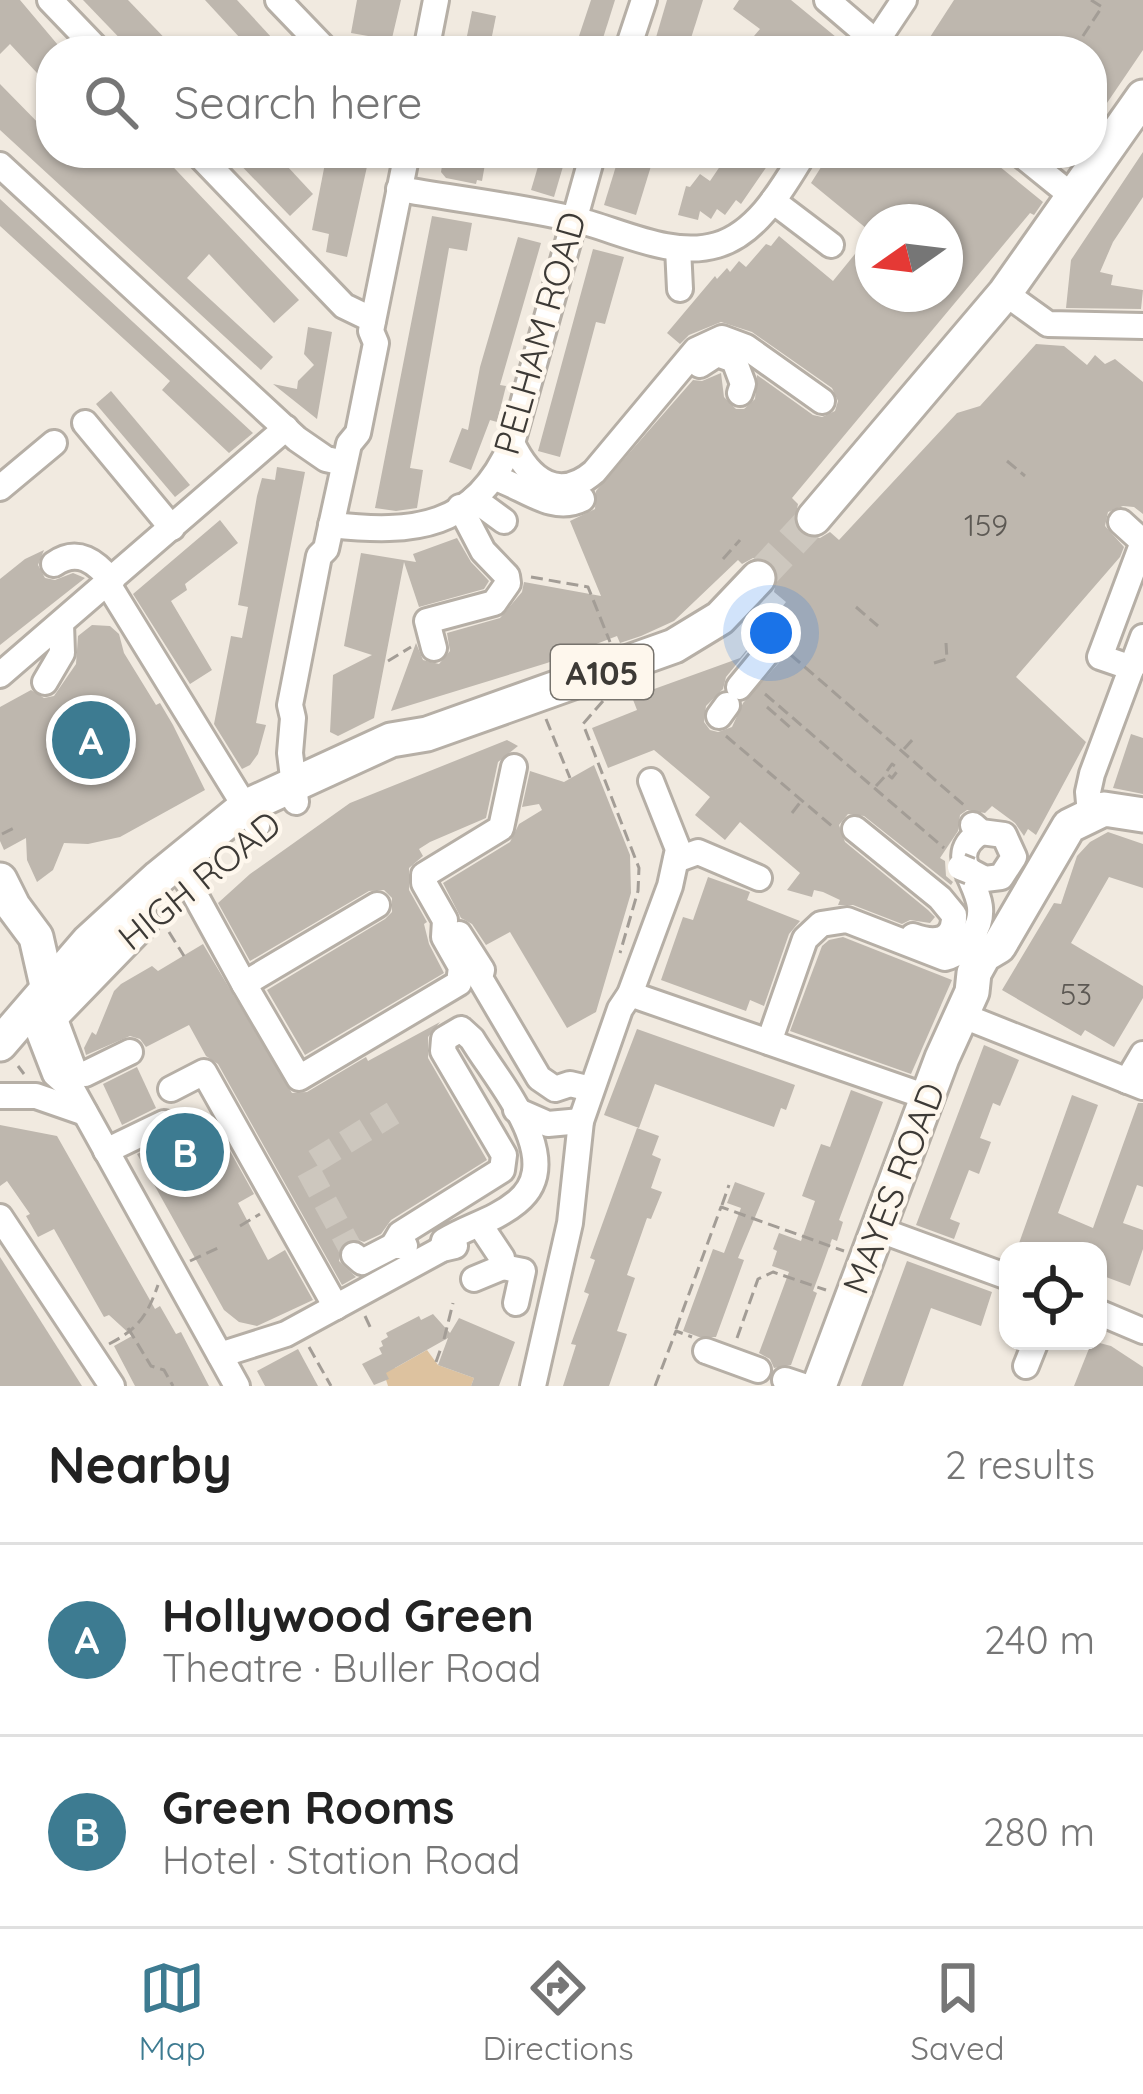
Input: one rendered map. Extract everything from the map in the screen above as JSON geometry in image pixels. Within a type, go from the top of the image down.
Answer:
[{"type":"main road","points":[[1107,149],[1143,98]]},
{"type":"main road","points":[[814,518],[1005,293],[1093,168]]},
{"type":"main road","name":"HIGH ROAD","points":[[11,1063],[43,1010],[120,912],[251,817],[295,792],[396,755],[427,734],[674,646],[720,619],[758,578]]},
{"type":"main road","points":[[1090,814],[1114,808],[1143,815]]},
{"type":"main road","name":"MAYES ROAD","points":[[820,1386],[966,1003],[989,983],[1000,963],[991,931],[1062,835],[1090,814]]},
{"type":"main road","name":"HIGH ROAD","points":[[43,1010],[188,882],[251,817]]},
{"type":"main road","points":[[6,893],[15,934],[43,1010]]},
{"type":"street","points":[[50,0],[85,36]]},
{"type":"street","points":[[278,0],[313,36]]},
{"type":"street","points":[[429,36],[436,0]]},
{"type":"street","points":[[632,36],[644,0]]},
{"type":"street","points":[[827,0],[862,36]]},
{"type":"street","points":[[880,36],[904,0]]},
{"type":"street","points":[[0,165],[312,451],[346,453]]},
{"type":"street","points":[[211,168],[344,306],[372,325]]},
{"type":"street","points":[[295,792],[290,705],[319,556],[329,537],[346,453],[358,433],[376,343],[372,325],[403,168]]},
{"type":"street","name":"PELHAM ROAD","points":[[329,537],[401,530],[467,503],[495,478],[512,443],[587,168]]},
{"type":"street","points":[[399,189],[718,245],[741,233],[795,168]]},
{"type":"street","points":[[1038,168],[1061,187]]},
{"type":"street","points":[[772,201],[831,245]]},
{"type":"street","points":[[668,238],[680,289]]},
{"type":"street","points":[[1005,293],[1048,324],[1143,326]]},
{"type":"street","points":[[512,443],[536,476],[561,488],[578,486],[595,472],[696,350],[713,339],[734,340],[822,401]]},
{"type":"street","points":[[495,478],[548,502],[575,503],[629,452],[710,357],[726,355],[734,360],[743,384],[740,393]]},
{"type":"street","points":[[86,423],[172,528]]},
{"type":"street","points":[[0,675],[286,428]]},
{"type":"street","points":[[0,488],[54,443]]},
{"type":"street","points":[[467,503],[504,520]]},
{"type":"street","points":[[434,648],[427,622],[494,603],[508,580],[483,551],[467,503]]},
{"type":"street","points":[[1121,522],[1143,542],[1100,657],[1132,668]]},
{"type":"street","points":[[54,564],[68,556],[86,558],[110,582],[251,817]]},
{"type":"street","points":[[45,682],[62,653],[61,624]]},
{"type":"street","points":[[1090,814],[1092,774],[1143,637]]},
{"type":"street","points":[[733,706],[777,648]]},
{"type":"street","points":[[514,767],[501,828],[424,874],[424,883],[445,920],[444,937],[461,967],[539,1078],[555,1089],[575,1079],[631,994],[683,851],[651,782]]},
{"type":"street","points":[[954,866],[993,880],[1012,865],[1010,841],[976,824],[969,841],[964,865],[982,902],[991,931]]},
{"type":"street","points":[[769,1042],[812,928],[849,913],[932,941],[952,932],[954,915],[949,906],[845,829]]},
{"type":"street","points":[[683,851],[759,878]]},
{"type":"street","points":[[954,866],[991,931]]},
{"type":"street","points":[[188,882],[299,1078],[482,970],[459,933]]},
{"type":"street","points":[[244,984],[377,905]]},
{"type":"street","points":[[821,924],[847,920],[945,958],[991,931]]},
{"type":"street","points":[[631,994],[927,1097]]},
{"type":"street","points":[[966,1003],[1135,1084],[1143,1054]]},
{"type":"street","points":[[43,1010],[56,1074],[78,1081],[130,1052]]},
{"type":"street","points":[[220,1355],[348,1309],[442,1249],[443,1241],[521,1199],[532,1186],[538,1159],[522,1120],[473,1041],[462,1036],[451,1044],[516,1150],[518,1170],[508,1182],[406,1246],[393,1246],[362,1262],[354,1255]]},
{"type":"street","points":[[171,1089],[204,1072],[348,1309]]},
{"type":"street","points":[[533,1386],[570,1223],[579,1130],[575,1079]]},
{"type":"street","points":[[78,1081],[85,1113],[236,1386]]},
{"type":"street","points":[[0,1096],[36,1096],[85,1113]]},
{"type":"street","points":[[522,1120],[544,1138],[579,1130]]},
{"type":"street","points":[[106,1151],[164,1123]]},
{"type":"street","points":[[0,1216],[112,1386]]},
{"type":"street","points":[[480,1225],[503,1267]]},
{"type":"street","points":[[877,1229],[999,1274]]},
{"type":"street","points":[[474,1279],[503,1267],[524,1271],[516,1303]]},
{"type":"street","points":[[1107,1314],[1141,1322]]},
{"type":"street","points":[[700,1344],[758,1370]]},
{"type":"street","points":[[1026,1366],[1032,1350]]},
{"type":"path","points":[[1082,36],[1102,8],[1091,1]]},
{"type":"path","points":[[1007,461],[1025,476]]},
{"type":"path","points":[[723,559],[740,540]]},
{"type":"path","points":[[508,580],[520,575],[588,587],[613,650]]},
{"type":"path","points":[[856,607],[878,626]]},
{"type":"path","points":[[934,663],[947,659],[946,643]]},
{"type":"path","points":[[777,648],[903,751],[976,824]]},
{"type":"path","points":[[612,691],[583,724],[639,868],[638,892],[620,951],[622,982],[631,994]]},
{"type":"path","points":[[733,706],[875,788],[954,866]]},
{"type":"path","points":[[733,706],[802,800],[845,829]]},
{"type":"path","points":[[767,707],[791,728]]},
{"type":"path","points":[[545,716],[570,778]]},
{"type":"path","points":[[903,751],[914,738]]},
{"type":"path","points":[[875,788],[899,769],[892,764],[887,771]]},
{"type":"path","points":[[792,813],[802,800]]},
{"type":"path","points":[[617,827],[624,824]]},
{"type":"path","points":[[2,834],[16,827]]},
{"type":"path","points":[[623,916],[630,919]]},
{"type":"path","points":[[169,932],[184,956]]},
{"type":"path","points":[[655,1386],[729,1185]]},
{"type":"path","points":[[721,1207],[848,1252]]},
{"type":"path","points":[[189,1262],[220,1247]]},
{"type":"path","points":[[732,1352],[758,1279],[773,1272],[833,1293]]},
{"type":"path","points":[[102,1347],[130,1330],[158,1285]]},
{"type":"path","points":[[153,1299],[157,1308]]},
{"type":"path","points":[[436,1362],[453,1303]]},
{"type":"path","points":[[348,1309],[372,1331]]},
{"type":"path","points":[[130,1330],[151,1366],[164,1370],[172,1386]]},
{"type":"path","points":[[676,1331],[700,1344]]},
{"type":"path","points":[[305,1340],[332,1386]]},
{"type":"shaded area","points":[[427,1350],[438,1365],[474,1378],[471,1386],[388,1386],[381,1364],[395,1368]]},
{"type":"building","points":[[0,0],[20,0],[50,36],[36,36],[36,72],[10,44],[0,54]]},
{"type":"building","points":[[83,0],[128,0],[163,36],[118,36]]},
{"type":"building","points":[[205,0],[237,0],[270,36],[238,36]]},
{"type":"building","points":[[357,0],[401,0],[393,36],[351,33]]},
{"type":"building","points":[[591,0],[615,0],[604,36],[579,36]]},
{"type":"building","points":[[667,0],[703,0],[692,36],[656,36]]},
{"type":"building","points":[[739,0],[791,0],[835,36],[754,36],[760,29],[733,9]]},
{"type":"building","points":[[954,0],[1143,0],[1143,50],[1107,103],[1107,36],[931,36]]},
{"type":"building","points":[[472,11],[496,16],[492,36],[467,36]]},
{"type":"building","points":[[0,84],[36,121],[36,163],[0,130]]},
{"type":"building","points":[[1143,152],[1143,197],[1113,242],[1100,272],[1113,275],[1111,285],[1143,290],[1141,309],[1066,308],[1071,260]]},
{"type":"building","points":[[41,168],[174,168],[299,300],[274,323],[209,254],[187,278],[273,357],[261,370]]},
{"type":"building","points":[[244,168],[289,168],[313,194],[290,216]]},
{"type":"building","points":[[324,168],[367,168],[347,257],[326,252],[329,234],[312,230]]},
{"type":"building","points":[[442,168],[484,168],[482,181],[476,184],[446,178]]},
{"type":"building","points":[[538,168],[563,168],[554,197],[531,190]]},
{"type":"building","points":[[615,168],[650,168],[636,215],[604,205]]},
{"type":"building","points":[[719,168],[766,168],[741,204],[736,200],[725,215],[717,209],[711,219],[700,211],[698,220],[678,215],[686,186],[700,174],[710,181]]},
{"type":"building","points":[[820,168],[1001,168],[1043,202],[1034,215],[1030,213],[963,293],[963,204],[855,204],[855,219],[811,183]]},
{"type":"building","points":[[0,199],[253,433],[229,453],[162,390],[170,381],[0,226]]},
{"type":"building","points":[[432,216],[472,223],[467,251],[449,248],[410,468],[423,470],[417,508],[375,508]]},
{"type":"building","points":[[779,236],[833,281],[855,254],[855,312],[947,312],[792,498],[798,504],[794,524],[801,535],[820,538],[830,532],[839,540],[957,413],[980,406],[1036,344],[1064,346],[1087,365],[1095,355],[1105,364],[1115,359],[1143,382],[1143,514],[1123,506],[1108,512],[1105,526],[1124,547],[1120,557],[1016,677],[1086,742],[1036,835],[1028,829],[1024,836],[992,806],[985,813],[967,810],[960,815],[958,831],[940,858],[951,885],[864,816],[848,814],[839,825],[845,842],[935,917],[930,923],[910,920],[902,924],[853,905],[838,905],[840,900],[823,892],[814,890],[812,897],[787,890],[800,873],[740,822],[725,840],[695,815],[710,797],[654,750],[608,768],[592,728],[637,710],[632,697],[740,658],[786,602],[774,592],[778,571],[764,558],[742,564],[738,560],[674,621],[641,636],[620,643],[617,636],[391,711],[416,643],[423,660],[439,664],[450,651],[447,633],[500,618],[522,592],[524,582],[601,596],[570,521],[595,509],[596,491],[693,380],[721,373],[724,397],[736,409],[744,409],[755,399],[757,375],[813,415],[835,411],[838,401],[832,388],[752,332],[721,322],[689,335],[680,344],[667,333],[715,276],[717,279],[727,268],[730,272],[739,261],[746,267]],"holes":[[[772,632],[786,641],[784,657],[743,703],[732,727],[710,730],[704,722],[706,706],[758,638]]]},
{"type":"building","points":[[518,237],[541,243],[500,385],[506,386],[497,422],[490,420],[471,470],[449,462],[462,428],[468,430],[480,367]]},
{"type":"building","points":[[593,249],[624,257],[605,324],[596,322],[560,457],[538,451]]},
{"type":"building","points":[[308,327],[332,332],[317,419],[273,384],[297,389],[298,381],[314,365],[304,354]]},
{"type":"building","points":[[111,391],[190,485],[175,497],[96,404]]},
{"type":"building","points":[[277,467],[305,472],[256,723],[266,725],[258,754],[242,769],[214,724],[231,636],[242,638],[248,607],[238,605],[257,496],[262,478],[275,480]]},
{"type":"building","points":[[220,520],[238,543],[185,584],[187,590],[171,601],[212,670],[190,684],[133,594]]},
{"type":"building","points":[[457,538],[489,581],[484,589],[419,607],[404,562],[374,718],[338,736],[330,732],[333,675],[372,655],[344,646],[361,553],[416,562],[413,554]]},
{"type":"building","points":[[44,550],[38,565],[45,578],[55,580],[73,573],[85,578],[0,645],[0,579]]},
{"type":"building","points":[[92,625],[110,626],[119,634],[124,653],[156,705],[160,703],[205,790],[120,837],[64,843],[53,870],[37,882],[27,860],[26,838],[4,850],[0,841],[0,707],[31,690],[44,698],[54,696],[76,664],[78,636]]},
{"type":"building","points":[[1131,734],[1143,738],[1143,794],[1113,788]]},
{"type":"building","points":[[507,740],[518,746],[498,762],[486,818],[419,849],[423,856],[409,868],[409,890],[427,922],[429,944],[444,973],[305,1055],[267,990],[385,919],[392,912],[392,898],[384,890],[369,891],[250,961],[218,903],[250,874],[350,803]]},
{"type":"building","points":[[594,765],[630,855],[631,893],[596,1012],[567,1028],[510,932],[486,945],[472,924],[461,918],[443,883],[510,842],[519,824],[542,810],[539,804],[522,807],[530,771],[564,782]]},
{"type":"building","points":[[1108,832],[1143,844],[1143,888],[1109,877],[1071,943],[1143,986],[1143,998],[1114,1047],[1085,1030],[1081,1036],[1002,990],[1054,903],[1061,904],[1077,856]]},
{"type":"building","points":[[708,877],[750,892],[747,900],[800,921],[789,934],[764,1006],[750,1000],[746,1011],[661,980],[683,917],[693,920]]},
{"type":"building","points":[[843,937],[952,980],[911,1074],[790,1031],[822,946]]},
{"type":"building","points":[[203,944],[292,1093],[307,1092],[440,1022],[428,1037],[428,1058],[487,1160],[391,1220],[381,1234],[364,1242],[342,1243],[339,1261],[356,1277],[342,1285],[218,1064],[206,1056],[189,1025],[146,1047],[130,1036],[86,1055],[84,1048],[92,1032],[96,1035],[121,984],[152,966],[158,971]]},
{"type":"building","points":[[637,1029],[795,1085],[786,1110],[781,1108],[774,1127],[655,1084],[639,1128],[604,1115]]},
{"type":"building","points":[[984,1045],[1019,1060],[1000,1106],[993,1103],[980,1138],[991,1142],[979,1174],[969,1170],[950,1219],[960,1223],[954,1239],[916,1225]]},
{"type":"building","points":[[137,1067],[156,1108],[122,1125],[103,1084]]},
{"type":"building","points":[[851,1090],[883,1102],[839,1220],[843,1222],[837,1241],[832,1239],[813,1291],[817,1293],[791,1365],[774,1368],[759,1353],[789,1272],[772,1266],[777,1251],[773,1249],[779,1233],[801,1241],[815,1201],[802,1196],[821,1144],[830,1147]]},
{"type":"building","points":[[1072,1095],[1098,1105],[1058,1213],[1093,1228],[1138,1103],[1143,1103],[1143,1187],[1137,1185],[1123,1223],[1143,1230],[1143,1249],[1130,1286],[1107,1277],[1107,1242],[1019,1242]]},
{"type":"building","points":[[0,1125],[57,1136],[155,1309],[160,1306],[176,1334],[181,1332],[209,1386],[135,1386],[114,1346],[132,1336],[109,1315],[104,1317],[54,1229],[38,1237],[26,1216],[30,1214],[7,1181],[0,1186]]},
{"type":"building","points":[[216,1126],[254,1194],[238,1203],[268,1260],[285,1250],[313,1300],[257,1326],[239,1322],[224,1310],[137,1154],[176,1136],[181,1145]]},
{"type":"building","points":[[637,1128],[659,1136],[652,1155],[661,1159],[651,1188],[662,1192],[651,1219],[647,1218],[627,1275],[635,1278],[617,1331],[627,1334],[609,1386],[563,1386],[576,1345],[571,1344],[589,1294],[584,1292],[595,1260],[590,1258]]},
{"type":"building","points":[[735,1182],[765,1193],[738,1258],[744,1260],[716,1337],[699,1337],[683,1331],[713,1249],[724,1253],[741,1208],[727,1203]]},
{"type":"building","points":[[0,1257],[82,1386],[0,1386]]},
{"type":"building","points":[[907,1261],[992,1292],[981,1326],[931,1308],[903,1386],[861,1386]]},
{"type":"building","points":[[433,1314],[450,1333],[459,1318],[515,1342],[499,1386],[471,1386],[474,1378],[438,1365],[448,1338],[386,1373],[389,1379],[374,1385],[362,1364],[382,1354],[379,1348],[386,1333]]},
{"type":"building","points":[[1111,1346],[1143,1367],[1143,1386],[1074,1386],[1088,1350]]},
{"type":"building","points":[[298,1349],[318,1386],[265,1386],[257,1371]]},
{"type":"tunnel","points":[[758,578],[814,518]]},
{"type":"tunnel","points":[[354,1255],[308,1170],[393,1113]]},
{"type":"place","name":"Hollywood Green","points":[[91,740]]},
{"type":"place","name":"Green Rooms","points":[[185,1152]]}]
